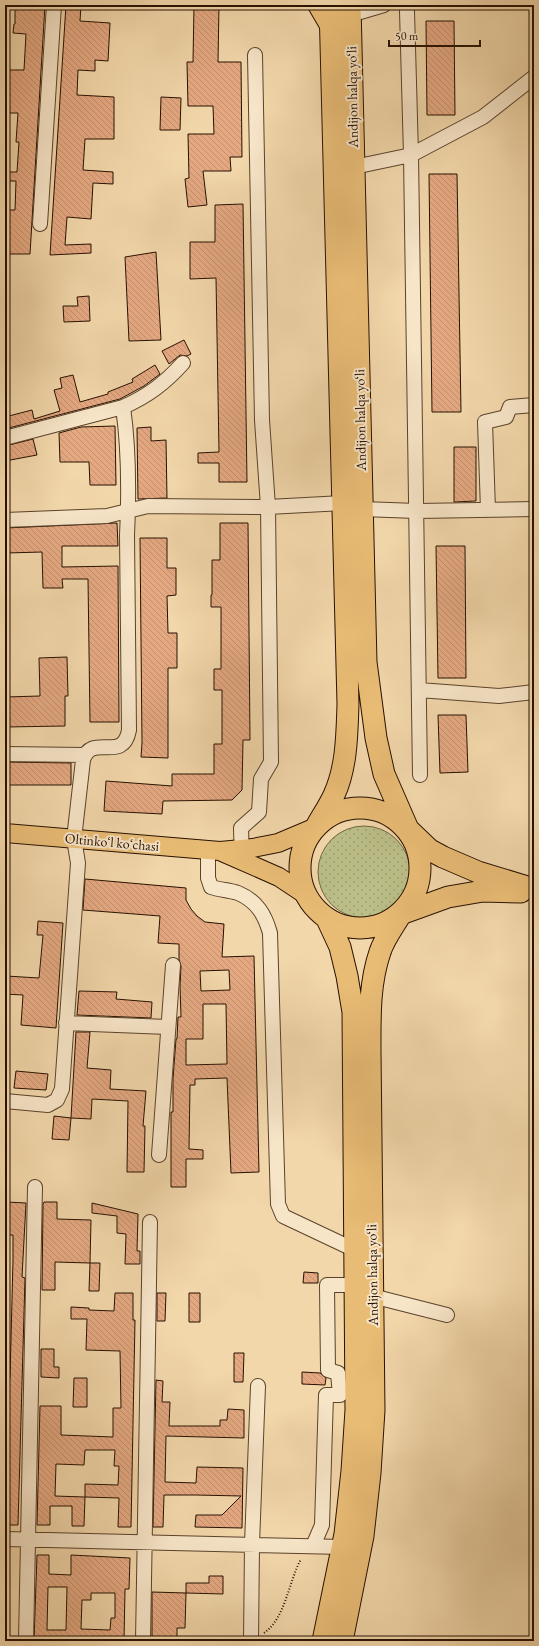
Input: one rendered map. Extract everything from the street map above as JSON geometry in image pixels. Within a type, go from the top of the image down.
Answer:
[{"type":"highway","name":"Andijon halqa yo‘li","points":[[330,5],[353,506],[366,662],[376,738],[384,774],[408,830]]},
{"type":"highway","name":"Andijon halqa yo‘li","points":[[316,827],[335,794],[344,759],[347,735],[353,506],[354,167],[350,10]]},
{"type":"highway","points":[[534,889],[478,872],[443,858],[430,850],[392,816],[373,808],[352,808],[332,814],[316,827],[306,842],[300,859],[300,877],[306,895],[314,908],[326,919],[345,927],[365,929],[384,924],[401,914],[448,897],[483,891],[534,893]]},
{"type":"highway","points":[[401,914],[413,899],[420,882],[421,870],[417,846],[408,830]]},
{"type":"highway","name":"Andijon halqa yo‘li","points":[[342,1641],[363,1536],[370,1472],[374,1410],[371,1009],[375,972],[380,950],[401,914]]},
{"type":"highway","name":"Andijon halqa yo‘li","points":[[324,1641],[343,1547],[352,1471],[356,1410],[353,1012],[340,947],[326,919]]},
{"type":"main road","points":[[317,5],[331,29]]},
{"type":"main road","name":"Oltinkoʻl koʻchasi","points":[[5,833],[214,850],[242,854],[278,843],[316,827]]},
{"type":"main road","points":[[242,854],[306,895]]},
{"type":"street","points":[[40,224],[54,5]]},
{"type":"street","points":[[350,10],[384,5]]},
{"type":"street","points":[[407,11],[411,155],[420,775]]},
{"type":"street","points":[[242,854],[241,828],[259,812],[261,779],[271,762],[268,507],[262,420],[255,55]]},
{"type":"street","points":[[354,167],[411,155],[483,117],[534,77]]},
{"type":"street","points":[[5,438],[123,407],[142,399],[166,381],[183,363]]},
{"type":"street","points":[[488,510],[485,422],[506,417],[510,407],[534,405]]},
{"type":"street","points":[[5,1101],[48,1105],[57,1100],[62,1088],[78,863],[74,839],[85,755],[88,751],[96,747],[116,747],[122,745],[128,739],[128,511],[126,427],[123,407]]},
{"type":"street","points":[[5,520],[107,516],[148,506],[353,506],[417,511],[534,509]]},
{"type":"street","points":[[419,690],[499,696],[534,692]]},
{"type":"street","points":[[5,754],[85,755]]},
{"type":"street","points":[[214,850],[208,878],[211,887],[238,893],[256,904],[266,917],[270,933],[278,1204],[283,1216],[355,1250]]},
{"type":"street","points":[[159,1155],[173,965]]},
{"type":"street","points":[[66,1023],[168,1028]]},
{"type":"street","points":[[26,1641],[35,1187]]},
{"type":"street","points":[[143,1641],[150,1222]]},
{"type":"street","points":[[310,1546],[322,1525],[326,1395],[340,1395],[338,1373],[328,1370],[327,1285],[355,1285]]},
{"type":"street","points":[[372,1296],[447,1315]]},
{"type":"street","points":[[254,1639],[252,1544],[258,1386]]},
{"type":"street","points":[[5,1539],[343,1547]]},
{"type":"path","points":[[254,1639],[270,1629],[281,1612],[294,1571],[310,1546]]},
{"type":"green space","points":[[364,826],[381,830],[396,840],[406,855],[410,872],[406,889],[396,904],[381,914],[364,918],[347,914],[332,904],[322,889],[318,872],[322,855],[332,840],[347,830]]},
{"type":"building","points":[[15,5],[45,5],[30,254],[5,254],[5,210],[15,210],[16,181],[5,181],[5,172],[17,172],[19,142],[16,142],[18,113],[5,113],[5,70],[24,70],[26,34],[13,33],[15,24]]},
{"type":"building","points":[[66,5],[81,5],[80,21],[110,23],[108,61],[95,60],[95,71],[78,70],[77,95],[114,97],[114,139],[85,139],[83,170],[113,172],[113,184],[93,183],[91,219],[67,217],[65,245],[91,244],[91,253],[50,255]]},
{"type":"building","points":[[194,5],[219,5],[218,62],[241,62],[242,157],[230,157],[231,171],[203,171],[207,205],[188,207],[185,179],[189,178],[188,134],[214,134],[213,106],[188,106],[187,62],[193,62]]},
{"type":"building","points":[[426,21],[454,21],[455,115],[427,115]]},
{"type":"building","points":[[161,97],[181,98],[180,130],[160,130]]},
{"type":"building","points":[[429,174],[457,174],[461,412],[432,412]]},
{"type":"building","points":[[243,204],[247,482],[219,482],[219,463],[198,463],[198,453],[219,452],[216,278],[190,279],[190,242],[215,242],[215,205]]},
{"type":"building","points":[[156,252],[161,340],[129,341],[125,257]]},
{"type":"building","points":[[89,296],[90,321],[64,322],[63,306],[78,306],[77,297]]},
{"type":"building","points":[[184,340],[191,354],[187,356],[180,355],[169,364],[162,351]]},
{"type":"building","points":[[155,365],[160,374],[144,386],[120,399],[5,429],[5,417],[32,410],[34,419],[60,411],[54,390],[62,388],[60,378],[73,375],[80,402],[108,394],[108,392],[133,382],[132,379]]},
{"type":"building","points":[[115,426],[116,485],[90,485],[89,462],[60,462],[59,433],[81,427]]},
{"type":"building","points":[[151,427],[151,441],[166,440],[167,498],[138,499],[137,428]]},
{"type":"building","points":[[33,439],[37,455],[5,461],[5,446]]},
{"type":"building","points":[[454,447],[476,447],[476,501],[454,502]]},
{"type":"building","points":[[117,523],[118,546],[62,546],[62,567],[118,566],[119,722],[90,722],[88,579],[62,579],[63,588],[43,588],[42,552],[6,553],[5,528]]},
{"type":"building","points":[[220,523],[248,523],[250,740],[243,740],[242,790],[232,800],[163,801],[162,814],[104,811],[106,781],[172,786],[172,774],[214,774],[214,744],[222,744],[222,690],[214,690],[214,669],[221,669],[221,607],[211,607],[212,560],[220,560]]},
{"type":"building","points":[[140,538],[167,538],[167,568],[176,568],[176,595],[167,596],[168,633],[177,633],[177,668],[168,668],[168,758],[141,757]]},
{"type":"building","points":[[436,546],[465,546],[466,678],[438,678]]},
{"type":"building","points":[[67,657],[68,696],[65,696],[65,726],[5,727],[5,697],[40,696],[39,658]]},
{"type":"building","points":[[438,715],[466,715],[468,772],[440,773]]},
{"type":"building","points":[[5,762],[71,763],[71,785],[5,785]]},
{"type":"building","points":[[85,879],[186,888],[186,900],[197,916],[205,922],[224,924],[222,957],[254,956],[259,1172],[231,1173],[227,1078],[195,1079],[195,1085],[190,1085],[189,1149],[203,1150],[203,1159],[186,1159],[186,1187],[171,1187],[171,1112],[173,1112],[173,1079],[178,1017],[181,1017],[181,966],[179,960],[179,944],[158,943],[160,916],[83,910]],"holes":[[[229,970],[230,990],[201,991],[200,971]],[[203,1004],[226,1004],[227,1064],[186,1065],[186,1039],[203,1039]]]},
{"type":"building","points":[[38,921],[63,923],[56,1028],[21,1025],[23,995],[5,994],[6,976],[39,978],[43,935],[37,935]]},
{"type":"building","points":[[79,991],[117,992],[116,999],[152,1002],[151,1018],[77,1015]]},
{"type":"building","points":[[76,1032],[90,1032],[87,1068],[111,1070],[110,1089],[146,1091],[143,1126],[145,1126],[144,1172],[127,1172],[128,1101],[92,1099],[91,1119],[71,1118]]},
{"type":"building","points":[[16,1071],[48,1074],[46,1090],[14,1088]]},
{"type":"building","points":[[54,1116],[71,1118],[69,1140],[52,1139]]},
{"type":"building","points":[[6,1202],[26,1203],[22,1277],[25,1278],[18,1525],[5,1525],[7,1494],[5,1494],[5,1378],[10,1378],[13,1260],[13,1235],[6,1235]]},
{"type":"building","points":[[44,1202],[57,1202],[57,1219],[91,1220],[90,1263],[55,1262],[55,1290],[42,1290]]},
{"type":"building","points":[[92,1203],[138,1214],[137,1251],[140,1251],[140,1264],[125,1264],[126,1234],[117,1233],[117,1216],[92,1213]]},
{"type":"building","points":[[90,1263],[100,1263],[99,1291],[89,1291]]},
{"type":"building","points":[[304,1272],[318,1273],[318,1283],[303,1283]]},
{"type":"building","points":[[115,1293],[133,1293],[133,1320],[135,1320],[131,1527],[118,1527],[119,1498],[85,1497],[84,1526],[72,1526],[72,1506],[50,1506],[50,1525],[37,1525],[40,1406],[61,1406],[61,1435],[113,1437],[113,1408],[121,1408],[120,1351],[86,1350],[87,1319],[71,1319],[71,1307],[89,1308],[89,1310],[114,1311]],"holes":[[[85,1450],[115,1450],[114,1466],[119,1466],[118,1485],[85,1484],[85,1497],[55,1496],[56,1464],[84,1465]]]},
{"type":"building","points":[[157,1293],[166,1293],[165,1321],[157,1321]]},
{"type":"building","points":[[189,1293],[200,1293],[200,1322],[189,1322]]},
{"type":"building","points":[[41,1349],[54,1349],[54,1367],[59,1367],[59,1378],[41,1377]]},
{"type":"building","points":[[234,1353],[244,1353],[243,1382],[234,1382]]},
{"type":"building","points":[[302,1372],[320,1373],[326,1378],[325,1385],[302,1384]]},
{"type":"building","points":[[74,1378],[87,1378],[87,1407],[73,1407]]},
{"type":"building","points":[[156,1380],[163,1381],[162,1402],[170,1402],[169,1426],[220,1426],[220,1420],[227,1420],[228,1409],[244,1410],[244,1438],[166,1436],[165,1482],[196,1483],[197,1467],[243,1468],[242,1528],[195,1527],[196,1515],[222,1515],[241,1496],[196,1495],[164,1495],[163,1527],[153,1527]]},
{"type":"building","points":[[37,1555],[49,1555],[49,1574],[71,1575],[71,1555],[130,1558],[129,1589],[125,1589],[124,1641],[34,1641]],"holes":[[[48,1587],[67,1587],[66,1630],[47,1630]],[[91,1593],[115,1593],[115,1618],[111,1618],[110,1630],[81,1629],[82,1600],[91,1600]]]},
{"type":"building","points":[[209,1576],[223,1576],[223,1594],[186,1593],[186,1583],[209,1583]]},
{"type":"building","points":[[152,1592],[186,1593],[185,1628],[177,1628],[177,1641],[152,1641]]}]
